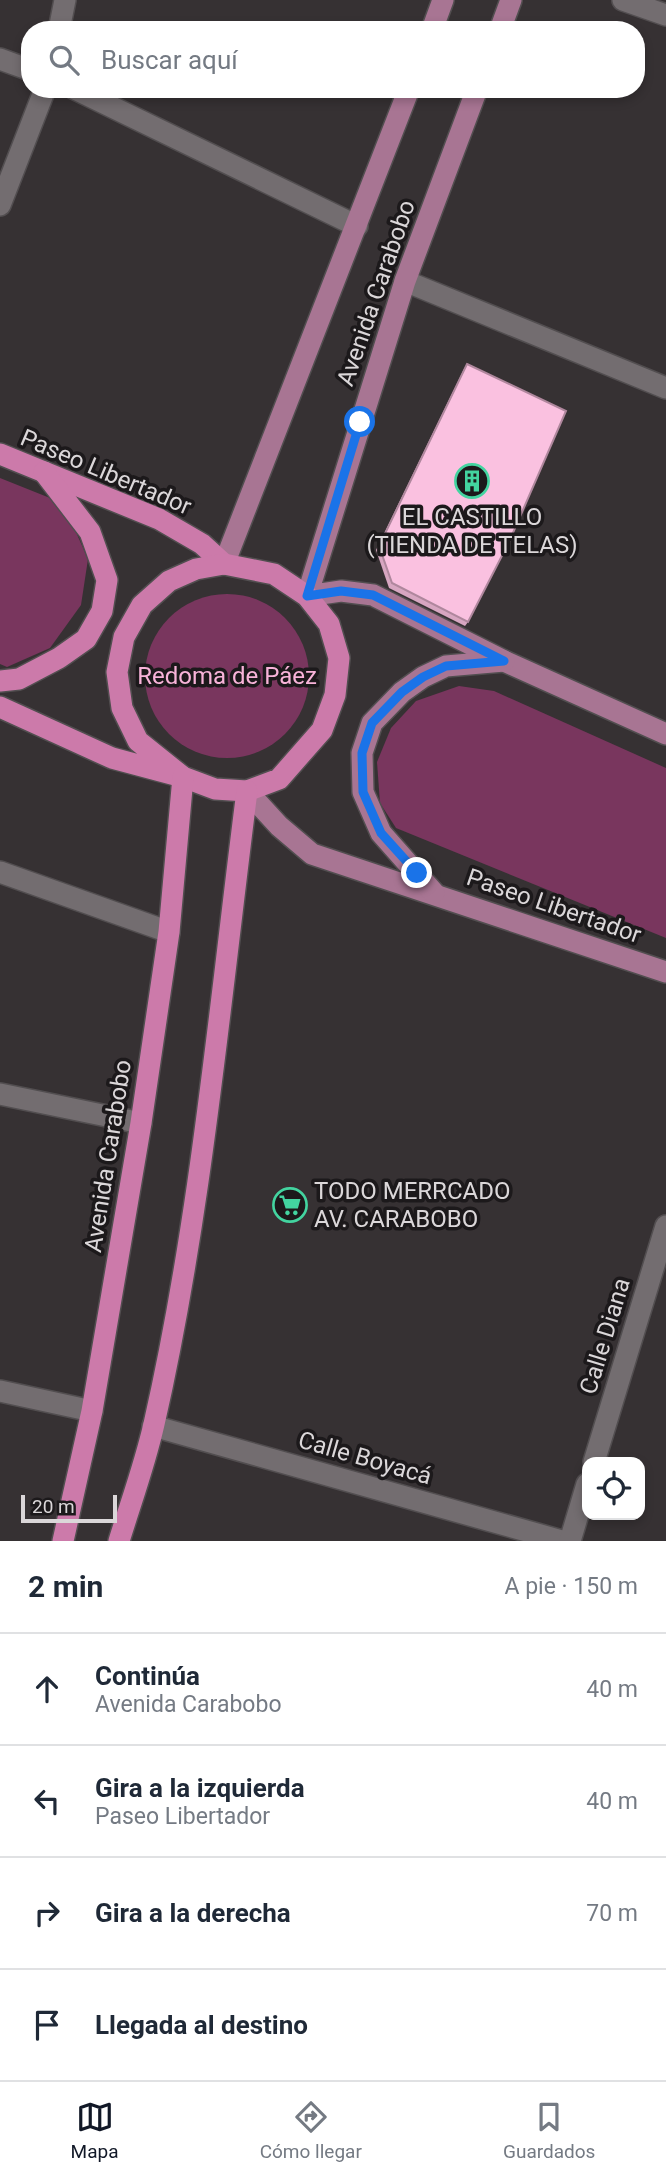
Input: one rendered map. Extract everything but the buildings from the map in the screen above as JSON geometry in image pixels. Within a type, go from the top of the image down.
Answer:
[{"type":"highway","name":"Paseo Libertador","points":[[0,454],[159,519],[202,544],[224,564]]},
{"type":"highway","points":[[0,681],[19,679],[59,659],[86,639],[103,611],[107,580],[90,532],[44,472]]},
{"type":"highway","points":[[0,707],[112,758],[183,776],[215,789],[247,791],[279,779],[322,730],[335,695],[339,658],[330,624],[307,596],[274,574],[224,564],[196,569],[169,581],[142,605],[124,637],[117,672],[122,708],[138,741],[183,776]]},
{"type":"highway","name":"Avenida Carabobo","points":[[63,1541],[92,1411],[141,1123],[169,932],[183,776]]},
{"type":"highway","points":[[119,1541],[153,1426],[177,1307],[198,1174],[247,791]]},
{"type":"main road","points":[[435,21],[443,0]]},
{"type":"main road","points":[[503,21],[511,0]]},
{"type":"main road","name":"Avenida Carabobo","points":[[224,564],[406,98]]},
{"type":"main road","name":"Avenida Carabobo","points":[[307,596],[405,281],[474,98]]},
{"type":"main road","points":[[307,596],[341,591],[373,595],[504,661],[666,734]]},
{"type":"main road","points":[[435,894],[381,833],[363,792],[362,753],[372,723],[402,692],[423,677],[446,666],[504,661]]},
{"type":"main road","name":"Paseo Libertador","points":[[247,791],[279,826],[312,854],[666,972]]},
{"type":"street","points":[[61,21],[65,0]]},
{"type":"street","points":[[624,0],[666,15]]},
{"type":"street","points":[[0,59],[21,67]]},
{"type":"street","points":[[0,205],[42,98]]},
{"type":"street","points":[[94,98],[357,226]]},
{"type":"street","points":[[405,281],[666,388]]},
{"type":"street","points":[[0,872],[169,932]]},
{"type":"street","points":[[0,1094],[141,1123]]},
{"type":"street","name":"Calle Diana","points":[[596,1457],[666,1226]]},
{"type":"street","points":[[0,1391],[92,1411]]},
{"type":"street","name":"Calle Boyacá","points":[[153,1426],[562,1541]]},
{"type":"street","points":[[570,1541],[582,1501]]},
{"type":"green space","points":[[0,478],[50,498],[75,530],[88,559],[81,605],[50,648],[7,667],[0,664]]},
{"type":"green space","name":"Redoma de Páez","points":[[227,594],[258,600],[285,618],[303,645],[309,676],[303,707],[285,734],[258,752],[227,758],[196,752],[169,734],[151,707],[145,676],[151,645],[169,618],[196,600]]},
{"type":"green space","points":[[459,686],[494,691],[666,768],[666,938],[396,828],[380,803],[377,762],[391,728],[416,701]]},
{"type":"place","name":"EL CASTILLO (TIENDA DE TELAS)","points":[[472,481]]},
{"type":"place","name":"TODO MERRCADO AV. CARABOBO","points":[[290,1205]]},
{"type":"route","points":[[360,422],[307,596],[341,591],[373,595],[504,661],[446,666],[423,677],[402,692],[372,723],[362,753],[363,792],[381,833],[417,873]]}]
